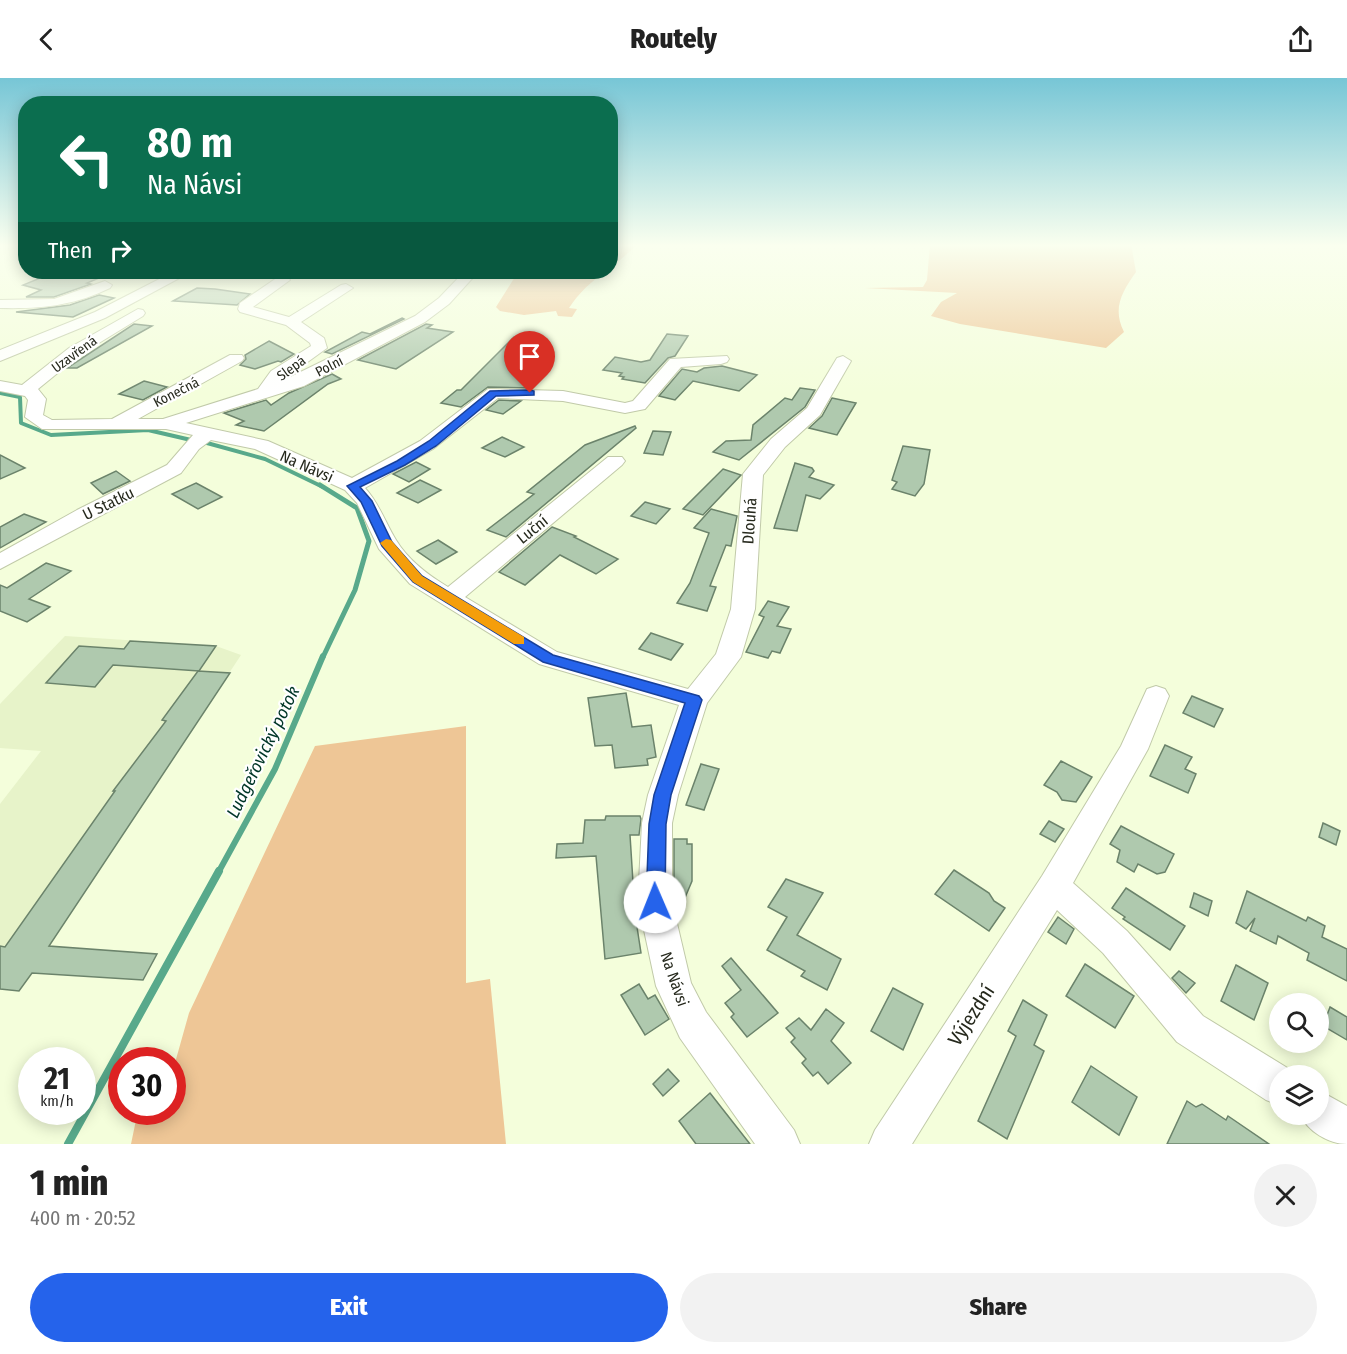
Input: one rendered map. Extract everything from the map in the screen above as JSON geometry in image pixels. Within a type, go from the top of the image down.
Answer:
[{"type":"street","points":[[0,304],[53,305],[74,300],[87,294]]},
{"type":"street","name":"Uzavřená","points":[[0,356],[153,294]]},
{"type":"street","name":"Uzavřená","points":[[27,390],[83,346],[164,294]]},
{"type":"street","name":"Slepá","points":[[263,294],[244,307],[247,311],[291,322],[318,342],[319,348],[277,375],[263,394]]},
{"type":"street","points":[[291,322],[337,294]]},
{"type":"street","name":"Polní","points":[[166,424],[298,382],[420,319],[451,294]]},
{"type":"street","points":[[420,319],[437,323]]},
{"type":"street","name":"Konečná","points":[[115,424],[236,358]]},
{"type":"street","points":[[352,486],[401,463],[432,443],[494,393],[562,396],[625,408],[639,405],[676,362],[721,359]]},
{"type":"street","name":"Dlouhá","points":[[694,700],[728,657],[743,609],[753,474],[777,443],[814,411],[843,361]]},
{"type":"street","points":[[0,386],[27,390]]},
{"type":"street","name":"Na Návsi","points":[[27,390],[37,399],[34,417],[48,424],[166,424],[261,445],[352,486],[366,501],[387,543],[418,579],[548,658],[694,700],[663,795],[657,824],[655,902],[664,951],[674,986],[693,1025],[780,1144]]},
{"type":"street","name":"U Statku","points":[[0,562],[84,514],[174,469],[192,445],[208,433]]},
{"type":"street","name":"Luční","points":[[449,598],[615,461]]},
{"type":"street","name":"Výjezdní","points":[[889,1144],[1054,886],[1134,749],[1156,696]]},
{"type":"street","points":[[1054,886],[1115,942],[1190,1029],[1269,1079]]},
{"type":"street","points":[[1329,1117],[1347,1129]]},
{"type":"shaded area","points":[[504,294],[580,294],[569,308],[577,309],[572,317],[558,316],[556,311],[524,315],[500,311],[496,307]]},
{"type":"shaded area","points":[[956,294],[1123,294],[1119,315],[1124,332],[1106,348],[960,324],[931,316],[941,302]]},
{"type":"shaded area","points":[[65,636],[216,646],[241,655],[19,991],[0,989],[0,804],[41,751],[0,748],[0,704]]},
{"type":"shaded area","points":[[466,726],[466,983],[490,979],[506,1144],[131,1144],[135,1125],[186,1125],[186,1047],[179,1047],[189,1013],[315,746]]},
{"type":"building","points":[[33,294],[63,294],[54,297],[26,297]]},
{"type":"building","points":[[186,294],[250,294],[237,305],[173,301]]},
{"type":"building","points":[[99,295],[114,298],[73,317],[16,312],[70,305]]},
{"type":"building","points":[[404,319],[332,354],[325,352],[362,332],[370,334]]},
{"type":"building","points":[[134,324],[152,326],[77,368],[67,368]]},
{"type":"building","points":[[426,324],[432,325],[427,328],[453,332],[396,369],[358,360]]},
{"type":"building","points":[[667,334],[688,336],[675,356],[668,358],[645,383],[622,379],[624,377],[619,376],[622,373],[603,370],[615,357],[641,362],[650,360]]},
{"type":"building","points":[[514,337],[540,341],[510,369],[539,373],[532,388],[488,387],[461,407],[441,403],[457,390],[461,390]]},
{"type":"building","points":[[269,341],[294,354],[281,362],[255,369],[240,365],[246,359],[245,355]]},
{"type":"building","points":[[722,366],[757,375],[739,391],[693,381],[675,400],[659,396],[682,369],[697,372],[704,368]]},
{"type":"building","points":[[332,374],[341,379],[328,384],[264,431],[236,425],[244,421],[224,413],[266,400],[271,405],[289,393]]},
{"type":"building","points":[[144,381],[167,387],[143,400],[119,394]]},
{"type":"building","points":[[800,388],[815,390],[805,407],[739,460],[713,452],[726,441],[751,440],[753,425],[785,398],[792,400]]},
{"type":"building","points":[[832,398],[856,403],[837,435],[809,428],[822,416]]},
{"type":"building","points":[[499,400],[521,401],[503,414],[486,410]]},
{"type":"building","points":[[635,426],[636,428],[506,537],[487,530],[534,494],[527,492],[585,445]]},
{"type":"building","points":[[653,431],[671,432],[663,455],[644,453]]},
{"type":"building","points":[[502,437],[524,447],[505,457],[482,448]]},
{"type":"building","points":[[903,446],[930,450],[924,484],[915,496],[892,489],[897,482],[892,480]]},
{"type":"building","points":[[0,455],[25,468],[0,479]]},
{"type":"building","points":[[416,462],[430,469],[409,482],[393,474]]},
{"type":"building","points":[[795,463],[812,468],[814,471],[809,477],[834,485],[820,499],[806,495],[797,531],[774,528]]},
{"type":"building","points":[[723,469],[741,475],[703,515],[683,509]]},
{"type":"building","points":[[116,471],[130,481],[103,494],[91,483]]},
{"type":"building","points":[[420,480],[441,490],[418,503],[397,493]]},
{"type":"building","points":[[196,483],[222,497],[198,509],[172,494]]},
{"type":"building","points":[[645,502],[670,509],[656,524],[631,516]]},
{"type":"building","points":[[711,509],[737,516],[731,546],[726,545],[710,586],[716,587],[707,611],[677,603],[690,583],[709,533],[694,528]]},
{"type":"building","points":[[24,514],[46,522],[0,548],[0,527]]},
{"type":"building","points":[[552,527],[576,536],[574,537],[618,559],[596,574],[560,555],[525,585],[499,572]]},
{"type":"building","points":[[438,540],[457,552],[436,564],[417,551]]},
{"type":"building","points":[[46,563],[71,571],[29,599],[50,607],[27,622],[0,611],[0,585],[7,588]]},
{"type":"building","points":[[768,601],[789,607],[777,626],[791,629],[780,653],[772,651],[768,658],[746,652],[764,617],[759,615]]},
{"type":"building","points":[[651,633],[683,644],[671,660],[639,649]]},
{"type":"building","points":[[130,641],[216,646],[199,671],[113,665],[95,687],[46,683],[79,646],[124,649]]},
{"type":"building","points":[[198,671],[230,673],[49,946],[157,954],[143,980],[32,973],[19,991],[0,989],[0,946],[5,947],[115,791],[113,791],[166,721],[162,720]]},
{"type":"building","points":[[626,693],[632,727],[651,725],[656,757],[647,759],[648,765],[615,768],[612,745],[595,746],[588,698]]},
{"type":"building","points":[[1192,696],[1223,709],[1214,727],[1183,713]]},
{"type":"building","points":[[1165,745],[1192,757],[1185,769],[1196,774],[1188,793],[1150,776]]},
{"type":"building","points":[[1061,761],[1092,777],[1076,802],[1062,800],[1057,792],[1044,785]]},
{"type":"building","points":[[701,764],[719,769],[704,810],[686,805]]},
{"type":"building","points":[[606,816],[640,816],[641,819],[639,835],[630,835],[635,914],[641,953],[605,959],[596,856],[556,858],[557,844],[583,843],[585,820],[605,820]]},
{"type":"building","points":[[1049,821],[1064,829],[1055,842],[1040,834]]},
{"type":"building","points":[[1323,823],[1340,831],[1336,845],[1319,837]]},
{"type":"building","points":[[1121,826],[1174,854],[1165,872],[1157,874],[1138,864],[1134,872],[1117,862],[1120,850],[1110,844]]},
{"type":"building","points":[[674,839],[687,839],[687,844],[692,844],[692,881],[684,900],[674,899]]},
{"type":"building","points":[[954,870],[989,893],[994,901],[1005,908],[989,931],[935,894]]},
{"type":"building","points":[[786,879],[823,893],[797,935],[841,959],[827,990],[801,976],[805,971],[767,950],[787,917],[768,907]]},
{"type":"building","points":[[1126,888],[1185,926],[1170,950],[1123,919],[1125,917],[1112,908]]},
{"type":"building","points":[[1247,891],[1306,921],[1308,917],[1325,926],[1322,937],[1347,949],[1347,981],[1307,960],[1309,953],[1278,936],[1276,944],[1250,931],[1255,918],[1246,929],[1236,923]]},
{"type":"building","points":[[1194,893],[1212,901],[1208,916],[1190,907]]},
{"type":"building","points":[[1058,917],[1074,929],[1066,944],[1048,932]]},
{"type":"building","points":[[731,958],[778,1013],[747,1037],[731,1017],[734,1014],[725,1003],[741,990],[722,966]]},
{"type":"building","points":[[1085,964],[1134,996],[1115,1028],[1066,996]]},
{"type":"building","points":[[1236,965],[1268,983],[1254,1020],[1221,1001]]},
{"type":"building","points":[[1179,971],[1195,983],[1186,993],[1172,978]]},
{"type":"building","points":[[639,984],[648,999],[655,995],[669,1019],[645,1035],[621,995]]},
{"type":"building","points":[[893,988],[923,1004],[903,1050],[871,1031]]},
{"type":"building","points":[[1023,1000],[1047,1015],[1034,1045],[1044,1051],[1007,1139],[978,1121],[1016,1036],[1008,1031]]},
{"type":"building","points":[[1330,1007],[1347,1017],[1347,1040],[1329,1030]]},
{"type":"building","points":[[826,1009],[844,1023],[831,1041],[851,1063],[828,1084],[818,1072],[813,1076],[802,1063],[806,1059],[791,1042],[795,1038],[786,1028],[799,1018],[811,1030]]},
{"type":"building","points":[[1091,1066],[1137,1097],[1119,1135],[1072,1102]]},
{"type":"building","points":[[668,1069],[679,1081],[663,1096],[653,1084]]},
{"type":"building","points":[[710,1093],[750,1144],[696,1144],[679,1121]]},
{"type":"building","points":[[1187,1101],[1196,1107],[1202,1104],[1226,1120],[1228,1116],[1269,1144],[1167,1144]]},
{"type":"waterway","name":"Ludgeřovický potok","points":[[0,393],[20,397],[21,423],[51,435],[148,430],[191,440]]},
{"type":"waterway","name":"Ludgeřovický potok","points":[[207,443],[265,459],[323,487]]},
{"type":"waterway","name":"Ludgeřovický potok","points":[[320,485],[357,508],[369,541],[355,590],[323,657]]},
{"type":"waterway","name":"Ludgeřovický potok","points":[[218,873],[275,769],[323,656]]},
{"type":"waterway","name":"Ludgeřovický potok","points":[[68,1144],[219,871]]},
{"type":"slow traffic","points":[[386,543],[418,579],[519,641]]},
{"type":"route","points":[[530,393],[494,393],[432,443],[401,463],[352,486],[366,501],[387,543],[418,579],[548,658],[694,700],[663,795],[657,824],[655,902]]}]
